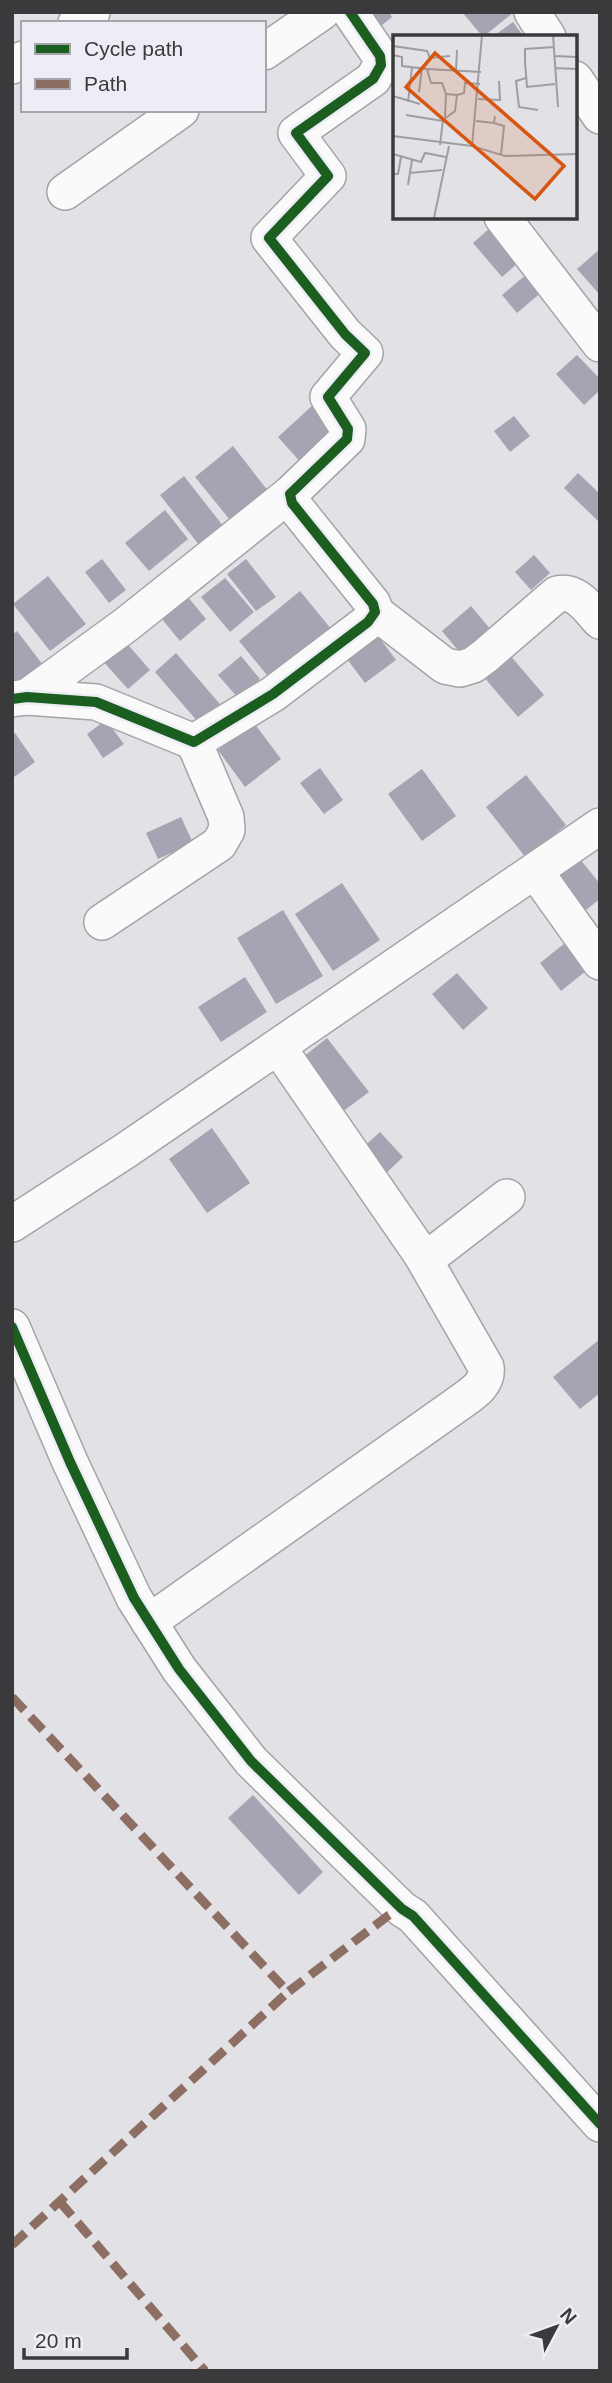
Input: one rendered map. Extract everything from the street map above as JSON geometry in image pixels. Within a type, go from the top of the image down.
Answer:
[{"type":"street","points":[[266,51],[322,12]]},
{"type":"street","points":[[19,698],[127,624],[290,495],[347,439],[348,429],[328,397],[365,353],[345,334],[269,238],[328,176],[296,133],[373,79],[388,74],[380,56],[350,12]]},
{"type":"street","points":[[532,12],[547,35]]},
{"type":"street","points":[[577,82],[600,116]]},
{"type":"street","points":[[65,192],[178,112]]},
{"type":"street","points":[[504,219],[600,344]]},
{"type":"street","points":[[290,495],[292,503],[373,604],[375,612],[445,666],[460,669],[474,665],[557,594],[566,592],[575,595],[600,621]]},
{"type":"street","points":[[194,742],[273,694],[368,622],[375,612]]},
{"type":"street","points":[[19,698],[96,702],[194,742],[226,817],[227,830],[219,844],[102,922]]},
{"type":"street","points":[[12,1224],[125,1151],[600,826]]},
{"type":"street","points":[[535,871],[600,962]]},
{"type":"street","points":[[149,1622],[432,1422],[483,1384],[487,1376],[486,1367],[421,1254],[278,1047]]},
{"type":"street","points":[[421,1254],[431,1255],[507,1197]]},
{"type":"street","points":[[12,1327],[70,1462],[134,1598],[179,1670],[251,1761],[402,1909],[413,1916],[600,2124]]},
{"type":"building","points":[[353,12],[389,12],[392,17],[371,34]]},
{"type":"building","points":[[462,12],[514,12],[485,35],[481,35]]},
{"type":"building","points":[[513,22],[523,35],[495,35]]},
{"type":"building","points":[[491,227],[520,261],[502,277],[473,243]]},
{"type":"building","points":[[600,249],[600,295],[577,269]]},
{"type":"building","points":[[528,273],[543,291],[517,313],[502,295]]},
{"type":"building","points":[[577,355],[600,379],[600,390],[584,405],[556,374]]},
{"type":"building","points":[[313,405],[340,436],[305,467],[278,437]]},
{"type":"building","points":[[514,416],[530,436],[510,452],[494,431]]},
{"type":"building","points":[[233,446],[272,496],[235,526],[195,477]]},
{"type":"building","points":[[578,473],[600,494],[600,523],[564,488]]},
{"type":"building","points":[[184,476],[227,531],[203,550],[160,495]]},
{"type":"building","points":[[165,510],[188,539],[149,571],[125,543]]},
{"type":"building","points":[[534,555],[550,573],[531,590],[515,572]]},
{"type":"building","points":[[102,559],[126,590],[109,603],[85,572]]},
{"type":"building","points":[[246,559],[276,597],[256,611],[227,574]]},
{"type":"building","points":[[48,576],[86,624],[50,651],[13,604]]},
{"type":"building","points":[[225,578],[254,612],[230,632],[201,597]]},
{"type":"building","points":[[183,591],[206,619],[180,641],[157,613]]},
{"type":"building","points":[[300,591],[337,636],[275,685],[239,641]]},
{"type":"building","points":[[471,606],[496,636],[467,661],[442,631]]},
{"type":"building","points":[[372,628],[396,660],[365,683],[341,651]]},
{"type":"building","points":[[17,631],[43,665],[16,685],[12,679],[12,635]]},
{"type":"building","points":[[123,639],[150,670],[128,689],[101,659]]},
{"type":"building","points":[[176,653],[225,710],[203,728],[155,672]]},
{"type":"building","points":[[509,654],[544,695],[518,717],[483,676]]},
{"type":"building","points":[[241,656],[260,679],[238,698],[218,675]]},
{"type":"building","points":[[106,720],[124,744],[103,758],[87,734]]},
{"type":"building","points":[[254,723],[281,759],[245,787],[218,750]]},
{"type":"building","points":[[15,733],[35,762],[14,777],[12,735]]},
{"type":"building","points":[[320,768],[343,800],[324,814],[300,783]]},
{"type":"building","points":[[422,769],[456,816],[422,841],[388,794]]},
{"type":"building","points":[[526,775],[566,825],[526,858],[486,807]]},
{"type":"building","points":[[181,817],[193,843],[158,859],[146,833]]},
{"type":"building","points":[[580,859],[600,884],[600,899],[578,916],[551,882]]},
{"type":"building","points":[[342,883],[380,940],[333,971],[295,914]]},
{"type":"building","points":[[283,910],[323,976],[276,1004],[237,938]]},
{"type":"building","points":[[565,943],[586,971],[561,991],[540,963]]},
{"type":"building","points":[[457,973],[488,1008],[463,1030],[432,994]]},
{"type":"building","points":[[245,977],[267,1012],[221,1042],[198,1007]]},
{"type":"building","points":[[327,1038],[369,1092],[334,1118],[293,1065]]},
{"type":"building","points":[[212,1128],[250,1183],[207,1213],[169,1159]]},
{"type":"building","points":[[380,1132],[403,1157],[382,1177],[358,1152]]},
{"type":"building","points":[[600,1339],[600,1393],[580,1409],[553,1377]]},
{"type":"building","points":[[253,1795],[323,1872],[299,1895],[228,1818]]},
{"type":"marked path","points":[[12,1697],[288,1992],[389,1915],[402,1909]]},
{"type":"marked path","points":[[12,2245],[288,1992]]},
{"type":"marked path","points":[[60,2202],[205,2371]]},
{"type":"cycle path","points":[[12,699],[27,697],[96,702],[194,742],[273,694],[368,622],[375,612],[373,604],[292,503],[290,494],[347,439],[348,429],[328,397],[365,353],[345,334],[269,238],[328,176],[296,133],[373,79],[381,65],[380,56],[350,12]]},
{"type":"cycle path","points":[[12,1327],[70,1462],[134,1598],[179,1669],[251,1761],[402,1909],[413,1916],[600,2124]]}]
